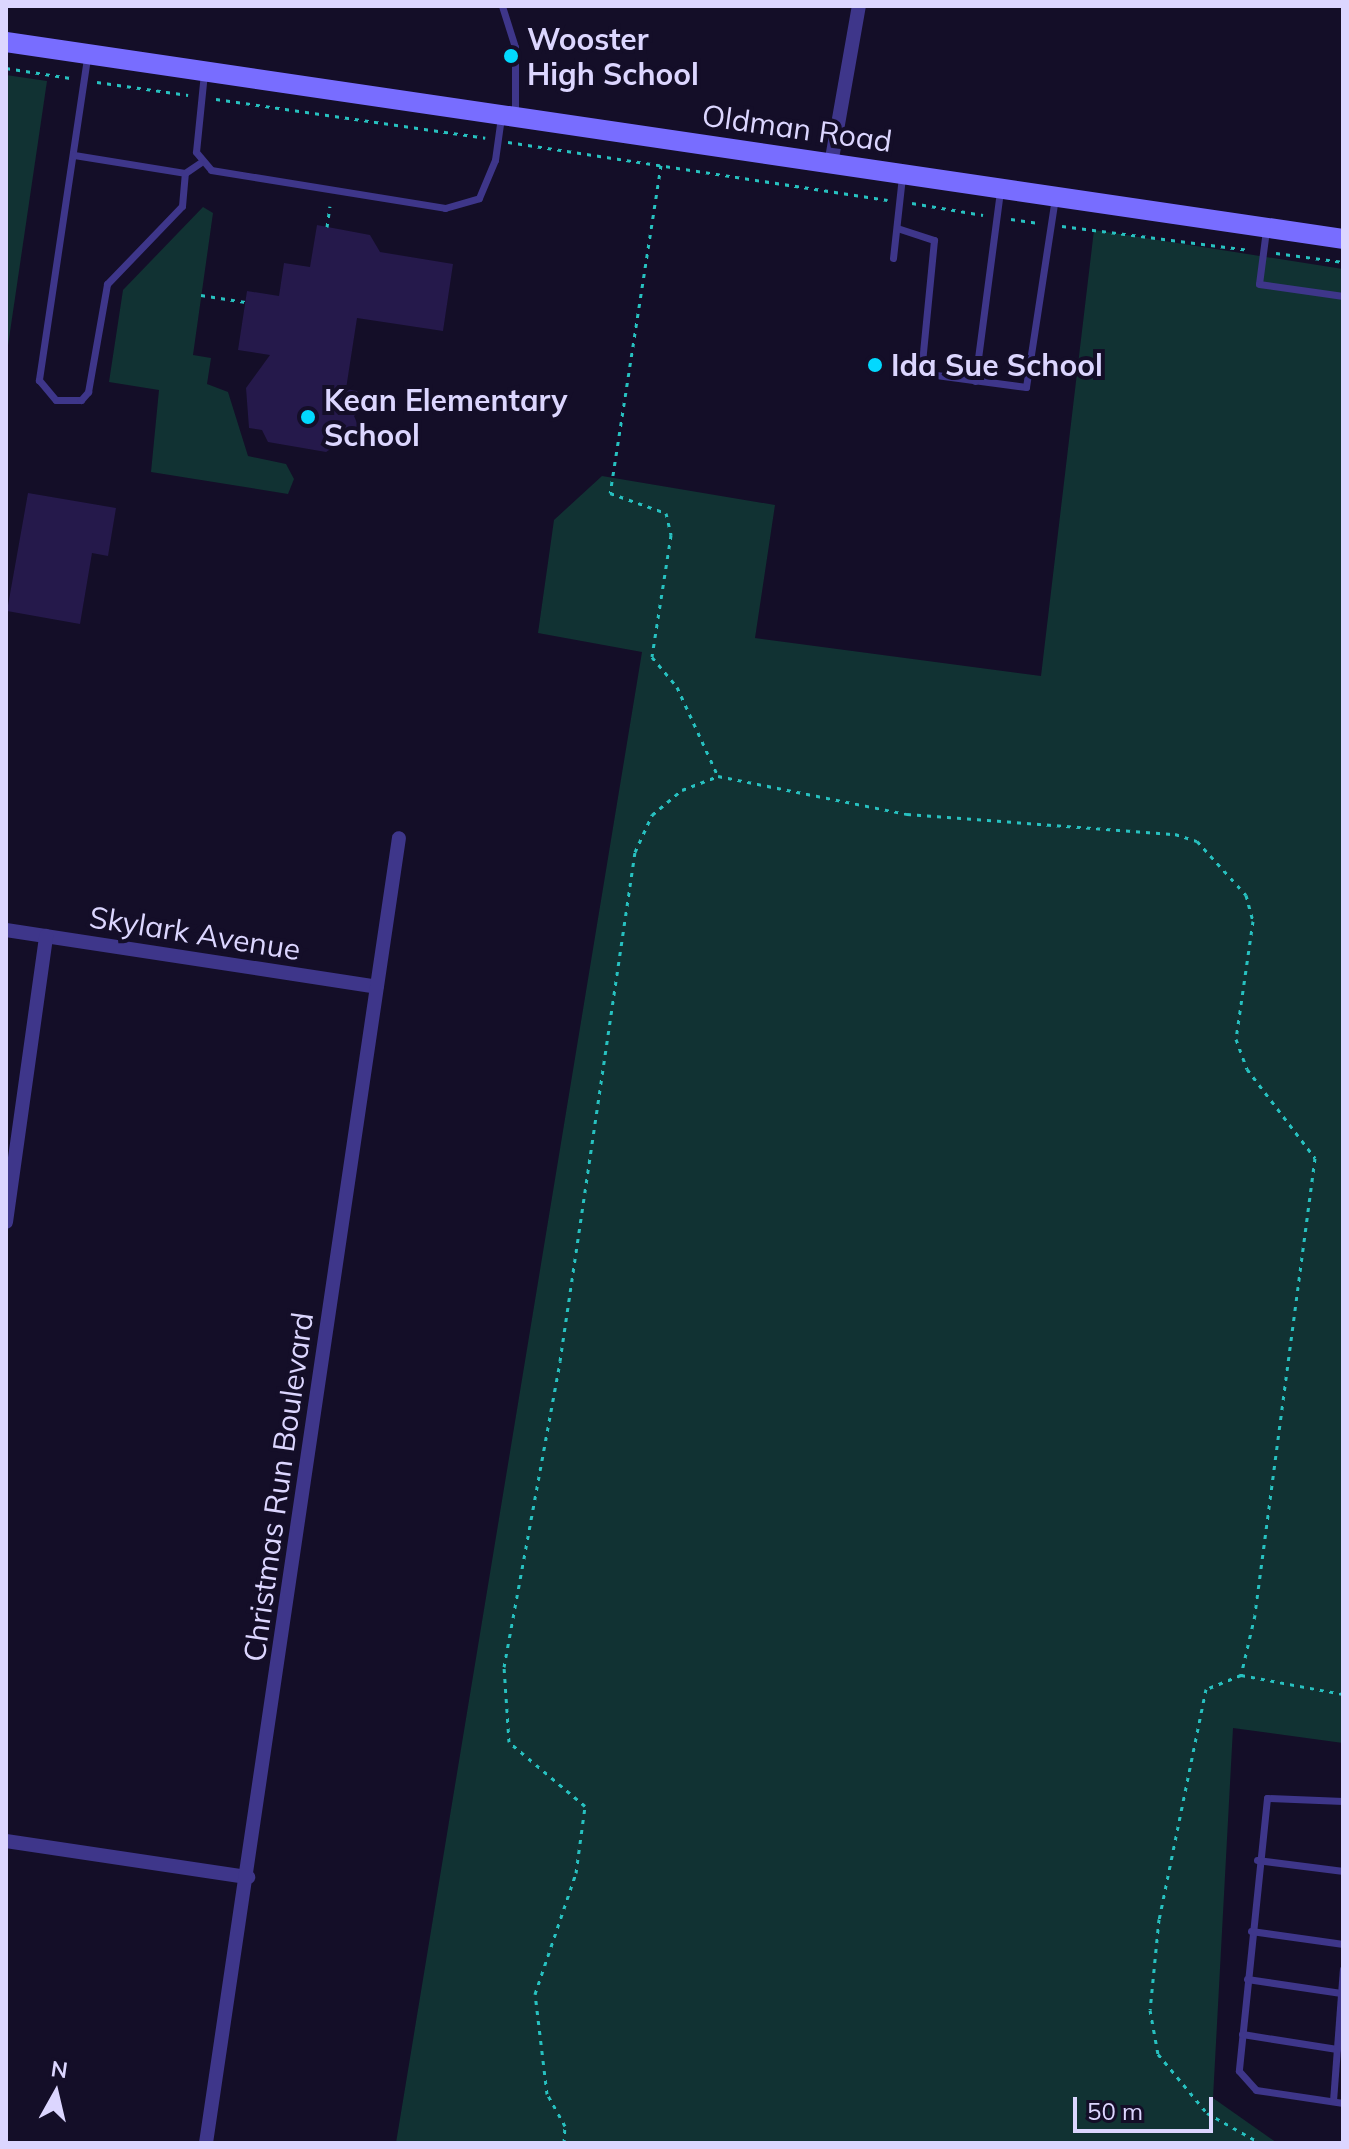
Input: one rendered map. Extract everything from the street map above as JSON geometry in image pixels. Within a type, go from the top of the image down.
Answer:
[{"type":"street","points":[[831,164],[859,6]]},
{"type":"street","name":"Oldman Road","points":[[6,42],[1343,239]]},
{"type":"street","name":"Christmas Run Boulevard","points":[[206,2143],[248,1877],[399,838]]},
{"type":"street","name":"Skylark Avenue","points":[[6,930],[377,987]]},
{"type":"street","points":[[6,1222],[46,936]]},
{"type":"street","points":[[6,1841],[248,1877]]},
{"type":"lane","points":[[200,163],[223,174],[445,208],[479,198],[508,118],[515,47],[502,6]]},
{"type":"lane","points":[[88,55],[39,380],[68,403],[88,392],[107,284],[182,206],[185,173]]},
{"type":"lane","points":[[200,163],[204,71]]},
{"type":"lane","points":[[74,155],[185,173],[200,163]]},
{"type":"lane","points":[[893,258],[902,174]]},
{"type":"lane","points":[[975,381],[1001,188]]},
{"type":"lane","points":[[897,228],[934,240],[921,373],[1026,387],[1055,197]]},
{"type":"lane","points":[[1267,228],[1259,284],[1343,296]]},
{"type":"lane","points":[[1343,1801],[1267,1798],[1257,1860],[1239,2071],[1256,2090],[1343,2103]]},
{"type":"lane","points":[[1257,1860],[1343,1871]]},
{"type":"lane","points":[[1251,1931],[1343,1944]]},
{"type":"lane","points":[[1333,2101],[1343,1969]]},
{"type":"lane","points":[[1247,1979],[1341,1993]]},
{"type":"lane","points":[[1242,2034],[1337,2049]]},
{"type":"path","points":[[6,68],[1051,225],[1343,262]]},
{"type":"path","points":[[661,165],[610,493],[666,513],[671,535],[652,657],[677,687],[718,776]]},
{"type":"path","points":[[327,227],[330,206]]},
{"type":"path","points":[[201,295],[245,302]]},
{"type":"path","points":[[564,2143],[565,2126],[547,2094],[535,1994],[576,1873],[585,1806],[509,1742],[504,1667],[560,1361],[635,852],[652,815],[682,790],[718,776],[907,814],[1175,834],[1197,841],[1246,895],[1253,921],[1236,1039],[1247,1069],[1315,1158],[1255,1615],[1241,1675]]},
{"type":"path","points":[[1260,2143],[1207,2113],[1158,2054],[1150,2010],[1159,1919],[1206,1689],[1241,1675],[1343,1694]]},
{"type":"green space","points":[[6,75],[47,81],[6,359]]},
{"type":"green space","points":[[203,207],[213,213],[193,355],[211,358],[207,384],[228,392],[248,456],[286,464],[294,479],[288,494],[151,472],[159,390],[109,382],[123,290]]},
{"type":"green space","points":[[1094,230],[1343,269],[1343,1743],[1233,1728],[1213,2098],[1277,2143],[396,2143],[642,652],[538,633],[554,520],[602,476],[775,505],[755,638],[1041,676]]},
{"type":"building","name":"Kean Elementary School","points":[[317,225],[370,235],[380,252],[453,264],[443,331],[357,318],[346,389],[357,391],[364,405],[354,416],[360,430],[326,452],[268,442],[262,430],[249,428],[246,388],[270,355],[238,350],[247,291],[279,296],[284,263],[310,267]]},
{"type":"building","points":[[28,493],[116,508],[108,556],[92,553],[80,624],[7,611]]},
{"type":"place","name":"Wooster High School","points":[[511,56]]},
{"type":"place","name":"Ida Sue School","points":[[875,365]]},
{"type":"place","name":"Kean Elementary School","points":[[308,417]]}]
